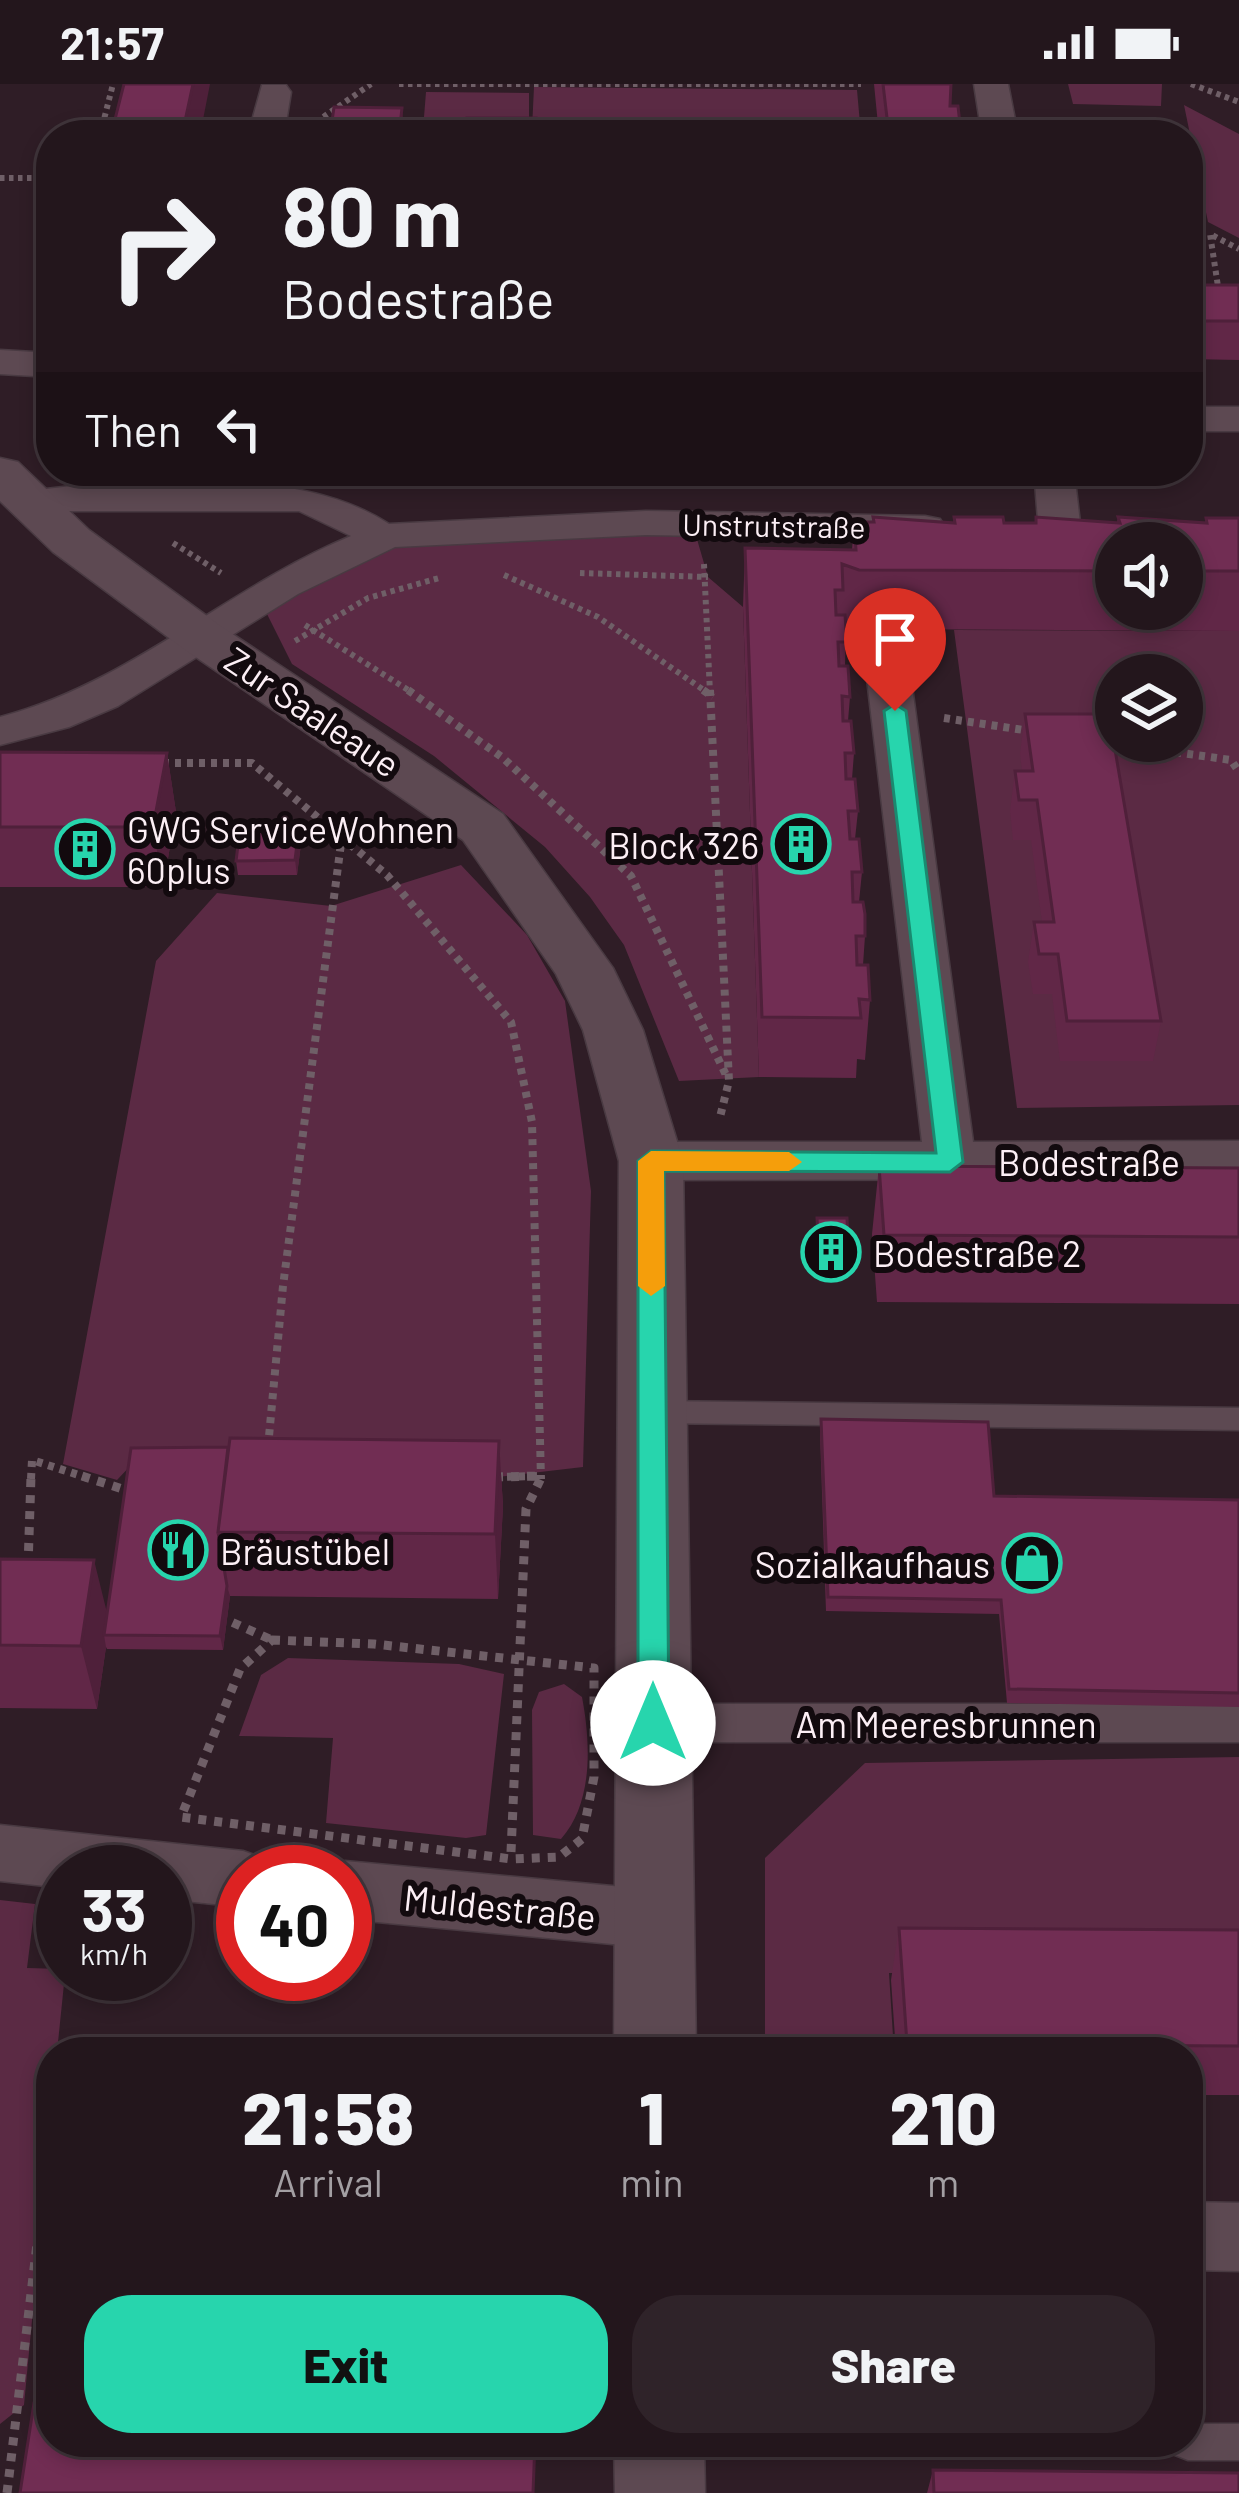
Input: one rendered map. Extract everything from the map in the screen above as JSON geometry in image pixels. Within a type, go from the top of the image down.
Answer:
[{"type":"street","points":[[991,84],[997,120]]},
{"type":"street","points":[[269,120],[274,92]]},
{"type":"street","points":[[0,362],[36,364]]},
{"type":"street","points":[[1203,418],[1239,419]]},
{"type":"street","points":[[1055,486],[1060,532]]},
{"type":"street","points":[[13,487],[97,495],[304,499],[349,516],[382,537]]},
{"type":"street","name":"Zur Saaleaue","points":[[13,487],[71,542],[203,638],[483,827],[583,968],[680,1161],[652,1412],[655,2037]]},
{"type":"street","name":"Unstrutstraße","points":[[0,731],[93,703],[168,664],[258,596],[382,537],[545,524],[692,522],[967,529]]},
{"type":"street","points":[[1013,531],[1095,532]]},
{"type":"street","points":[[892,695],[950,1162]]},
{"type":"street","name":"Bodestraße","points":[[680,1161],[1239,1160]]},
{"type":"street","name":"Am Meeresbrunnen","points":[[653,1723],[1239,1723]]},
{"type":"street","points":[[0,1853],[216,1876]]},
{"type":"street","name":"Muldestraße","points":[[372,1893],[655,1919]]},
{"type":"street","points":[[1203,2236],[1239,2236]]},
{"type":"street","points":[[659,2457],[660,2493]]},
{"type":"lane","points":[[652,1412],[1239,1420]]},
{"type":"lane","points":[[1203,2441],[1239,2442]]},
{"type":"path","points":[[104,120],[113,84]]},
{"type":"path","points":[[319,120],[371,84]]},
{"type":"path","points":[[399,84],[861,84]]},
{"type":"path","points":[[1191,84],[1239,102]]},
{"type":"path","points":[[0,178],[36,178]]},
{"type":"path","points":[[1204,300],[1220,300],[1210,234],[1239,249]]},
{"type":"path","points":[[680,1161],[729,1081],[708,577],[692,522]]},
{"type":"path","points":[[566,573],[708,577]]},
{"type":"path","points":[[483,576],[524,574]]},
{"type":"path","points":[[504,575],[598,617],[713,697]]},
{"type":"path","points":[[256,671],[274,652],[368,598],[442,577]]},
{"type":"path","points":[[892,695],[1052,734]]},
{"type":"path","points":[[1203,756],[1231,760],[1239,772]]},
{"type":"path","points":[[158,763],[252,763],[387,874],[511,1022],[532,1122],[542,1476],[526,1509],[511,1859]]},
{"type":"path","points":[[266,1466],[283,1286],[343,835]]},
{"type":"path","points":[[27,1577],[32,1460],[129,1493],[152,1491]]},
{"type":"path","points":[[476,1477],[542,1476]]},
{"type":"path","points":[[204,1615],[227,1617],[272,1640],[374,1644],[520,1664],[594,1668],[594,1777],[582,1839],[559,1857],[511,1859],[181,1817],[240,1669],[272,1640]]},
{"type":"path","points":[[7,2493],[36,2252]]},
{"type":"shaded area","points":[[1068,84],[1162,84],[1161,106],[1073,104]]},
{"type":"shaded area","points":[[534,87],[857,90],[860,120],[532,120]]},
{"type":"shaded area","points":[[426,92],[529,93],[529,118],[424,117]]},
{"type":"shaded area","points":[[1184,105],[1239,134],[1239,238],[1208,222],[1203,198],[1203,120],[1187,120]]},
{"type":"shaded area","points":[[692,522],[708,577],[743,607],[759,1077],[679,1081],[624,945],[590,897],[545,847],[434,756],[292,664],[258,596],[382,537]]},
{"type":"shaded area","points":[[954,630],[1239,631],[1239,1105],[1017,1108]]},
{"type":"shaded area","points":[[461,865],[527,935],[565,1001],[591,1191],[583,1467],[498,1477],[134,1462],[117,1480],[63,1464],[156,961],[217,893],[331,906]]},
{"type":"shaded area","points":[[288,1658],[459,1664],[504,1674],[486,1835],[466,1838],[326,1823],[333,1738],[239,1736],[261,1675]]},
{"type":"shaded area","points":[[564,1684],[582,1697],[588,1753],[579,1808],[561,1839],[533,1835],[532,1710],[539,1692]]},
{"type":"shaded area","points":[[1239,1757],[1239,1974],[889,1973],[893,2037],[765,2037],[765,1858],[865,1763]]},
{"type":"shaded area","points":[[0,1900],[35,1904],[27,1968],[36,1968],[36,2001],[62,2001],[59,2037],[36,2037],[36,2278],[24,2405],[0,2424]]},
{"type":"building","points":[[124,84],[193,84],[185,120],[115,120]]},
{"type":"building","points":[[883,84],[951,84],[950,106],[958,106],[960,120],[887,120]]},
{"type":"building","points":[[334,107],[402,108],[401,120],[332,120]]},
{"type":"building","points":[[467,118],[536,118],[536,120]]},
{"type":"building","points":[[1203,285],[1239,285],[1239,321],[1203,321]]},
{"type":"building","name":"Block 326","points":[[873,517],[955,523],[954,517],[1003,517],[1004,523],[1036,523],[1036,517],[1106,522],[1095,522],[1095,571],[859,570],[842,564],[843,590],[835,590],[836,615],[845,615],[847,642],[838,642],[839,666],[848,666],[850,697],[842,696],[843,721],[851,721],[854,753],[845,753],[846,779],[855,779],[858,811],[848,811],[850,839],[859,839],[862,872],[852,872],[853,902],[863,902],[865,914],[865,936],[856,936],[857,965],[868,965],[870,1000],[859,999],[861,1018],[762,1017],[745,548],[856,550],[854,522],[874,522]]},
{"type":"building","name":"Block 326","points":[[1118,517],[1192,522],[1120,522]]},
{"type":"building","name":"Block 326","points":[[1206,518],[1239,518],[1239,571],[1203,571]]},
{"type":"building","points":[[1025,714],[1095,714],[1095,762],[1117,762],[1161,1021],[1067,1021],[1058,954],[1039,954],[1034,922],[1054,922],[1037,800],[1019,800],[1015,771],[1033,771]]},
{"type":"building","points":[[0,752],[167,753],[153,827],[0,827]]},
{"type":"building","points":[[240,829],[299,829],[295,860],[236,861]]},
{"type":"building","points":[[879,1166],[1239,1168],[1239,1237],[884,1235]]},
{"type":"building","points":[[817,1218],[847,1218],[849,1257],[819,1257]]},
{"type":"building","name":"Sozialkaufhaus","points":[[821,1419],[988,1422],[994,1496],[1239,1500],[1239,1693],[1009,1689],[1001,1600],[828,1597]]},
{"type":"building","points":[[230,1438],[499,1441],[495,1534],[218,1532]]},
{"type":"building","name":"Bräustübel","points":[[228,1447],[218,1532],[227,1586],[220,1636],[104,1635],[131,1448]]},
{"type":"building","points":[[0,1559],[94,1560],[81,1646],[0,1645]]},
{"type":"building","points":[[899,1928],[1239,1930],[1239,2046],[1203,2046],[1203,2037],[907,2037]]},
{"type":"building","points":[[34,2403],[36,2457],[534,2457],[533,2493],[20,2493]]},
{"type":"building","points":[[933,2470],[1239,2473],[1239,2493],[934,2493]]},
{"type":"slow traffic","points":[[651,1286],[651,1161],[789,1162]]},
{"type":"place","name":"Block 326","points":[[801,844]]},
{"type":"place","name":"GWG ServiceWohnen 60plus","points":[[85,849]]},
{"type":"place","name":"Bodestraße 2","points":[[831,1252]]},
{"type":"place","name":"Bräustübel","points":[[178,1550]]},
{"type":"place","name":"Sozialkaufhaus","points":[[1032,1563]]},
{"type":"route","points":[[653,1723],[651,1161],[950,1162],[895,711]]}]
